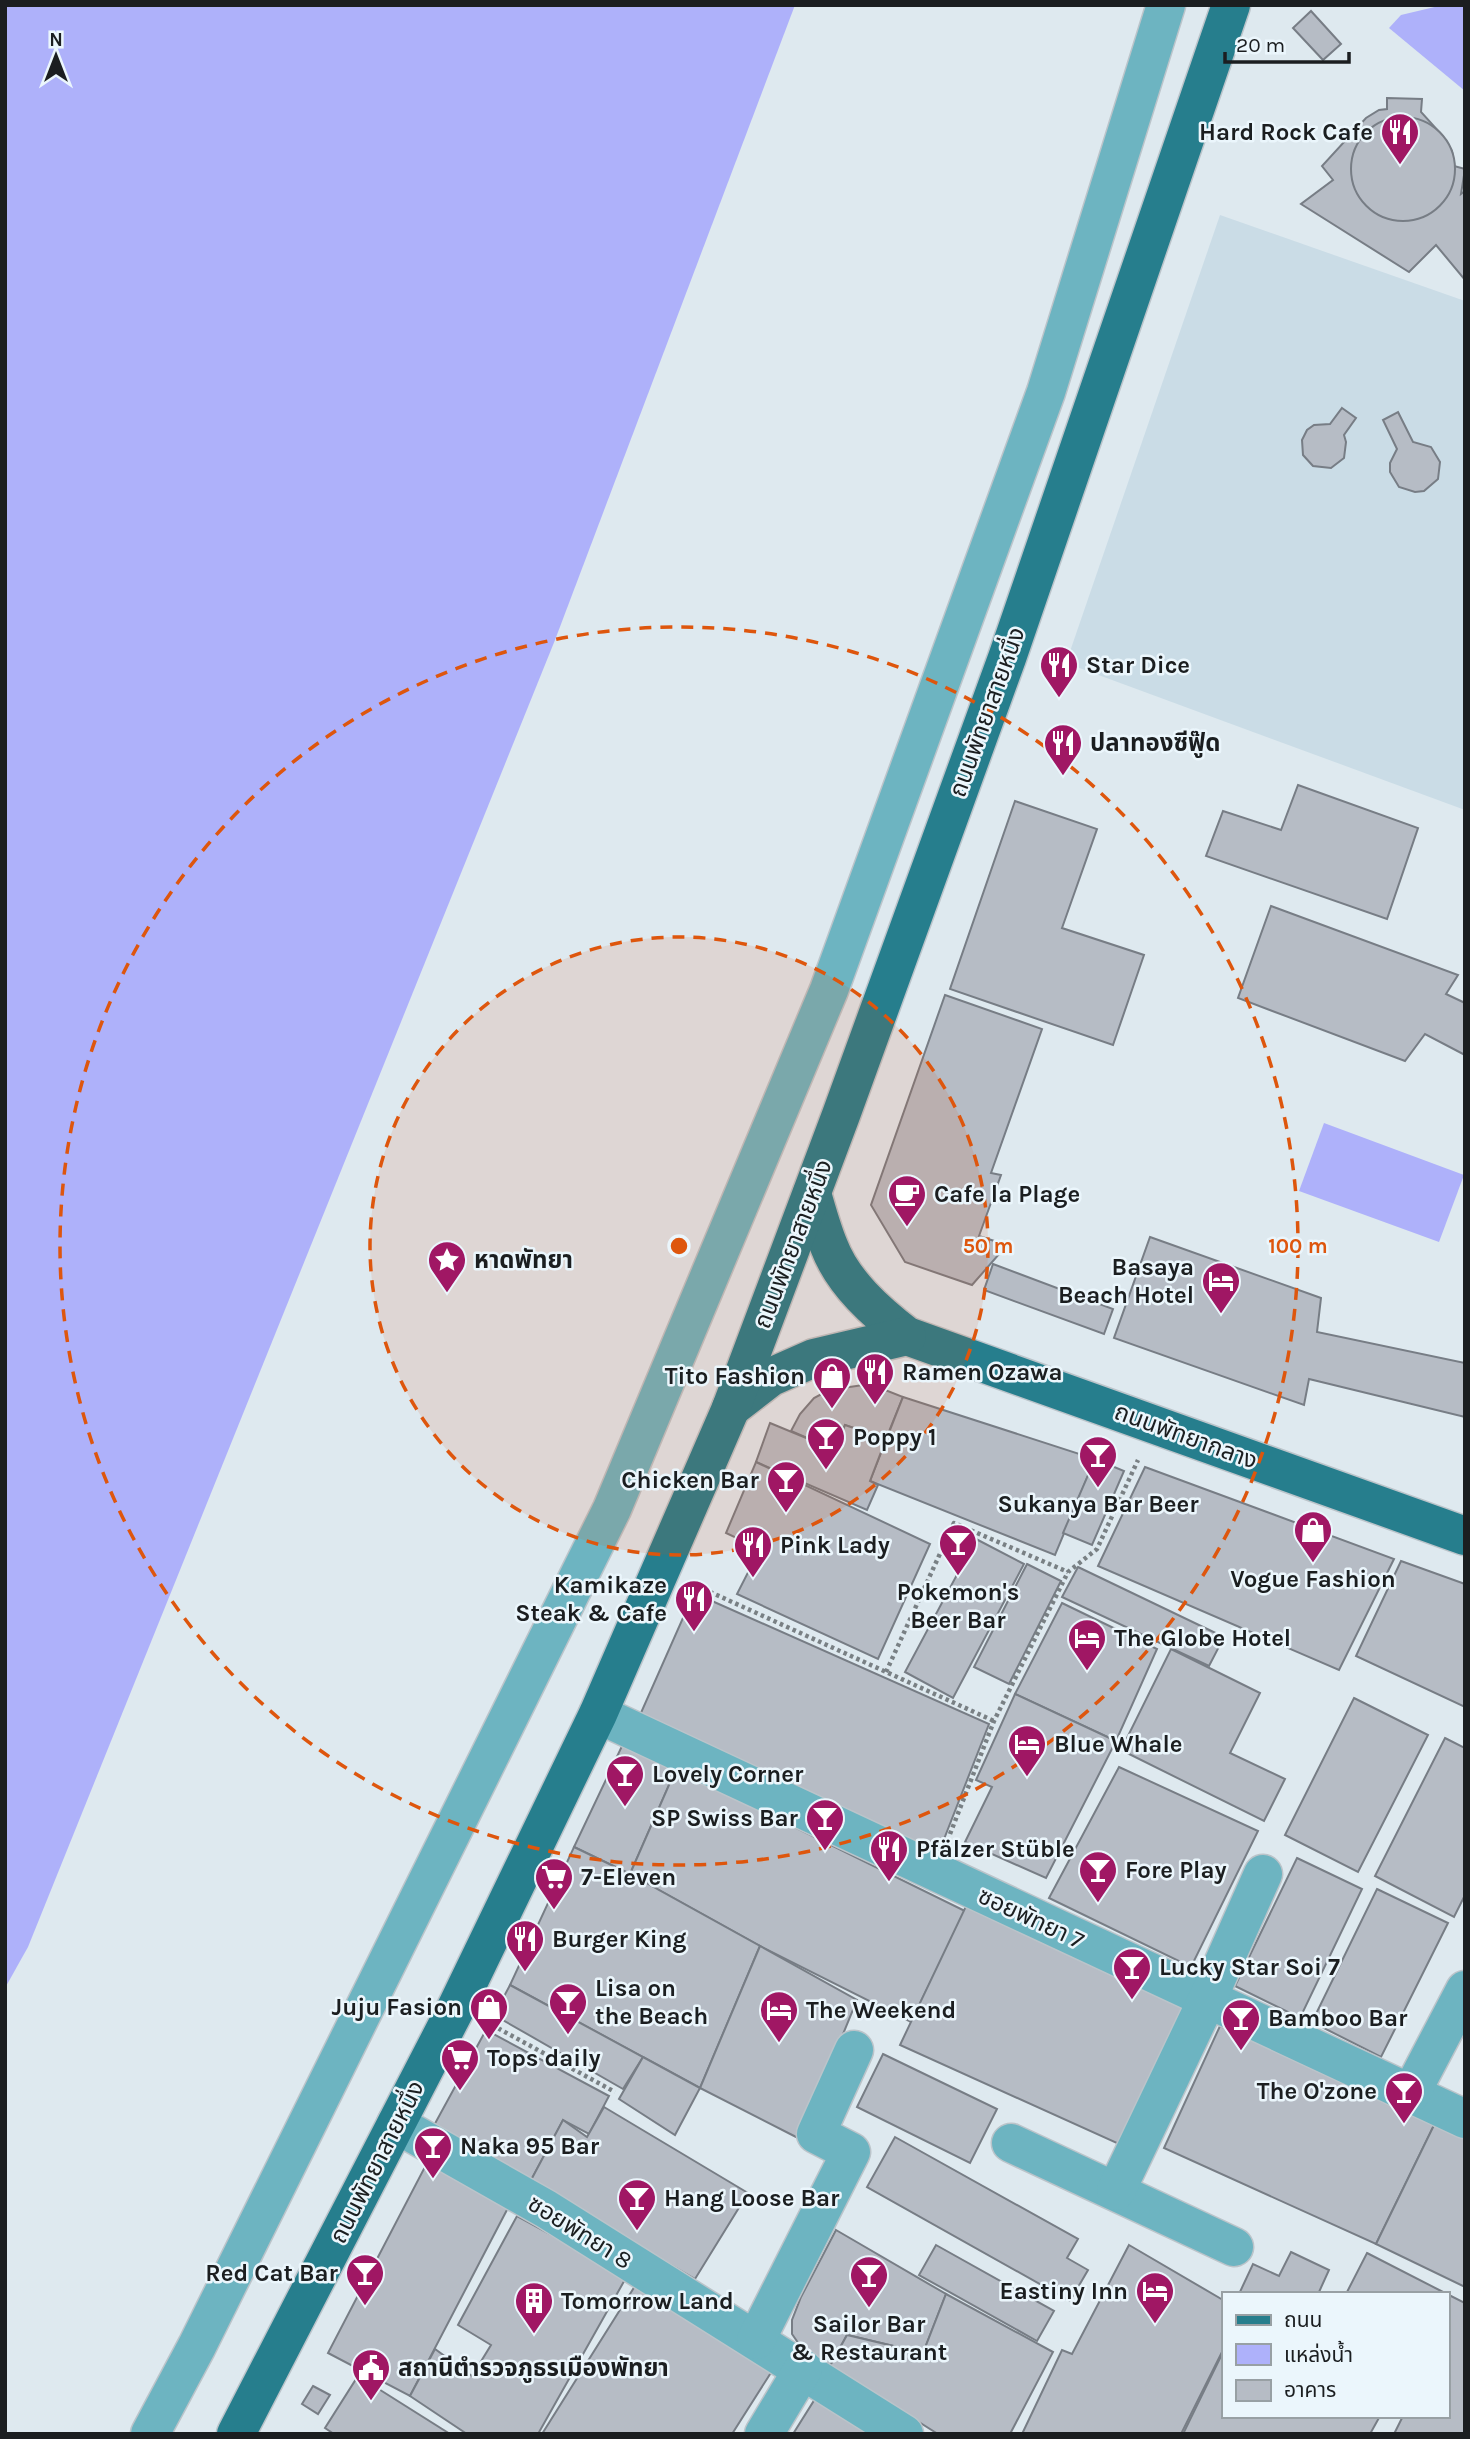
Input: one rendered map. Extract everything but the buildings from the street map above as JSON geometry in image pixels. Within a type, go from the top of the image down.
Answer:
[{"type":"main road","name":"ถนนพัทยาสายหนึ่ง","points":[[236,2434],[457,2006],[598,1714],[731,1408],[1007,658],[1231,5]]},
{"type":"main road","name":"ถนนพัทยากลาง","points":[[812,1193],[829,1248],[847,1279],[879,1314],[906,1336],[1465,1536]]},
{"type":"main road","points":[[731,1408],[771,1377],[814,1358],[906,1336]]},
{"type":"street","points":[[150,2434],[203,2333],[615,1500],[829,990],[1046,392],[1166,5]]},
{"type":"street","name":"ซอยพัทยา 7","points":[[598,1714],[1465,2119]]},
{"type":"street","points":[[1116,2191],[1207,2000],[1263,1874]]},
{"type":"street","points":[[1412,2093],[1465,1990]]},
{"type":"street","points":[[756,2340],[851,2152],[816,2134],[854,2050]]},
{"type":"street","name":"ซอยพัทยา 8","points":[[396,2124],[546,2209],[904,2434]]},
{"type":"street","points":[[1011,2143],[1234,2247]]},
{"type":"street","points":[[764,2434],[803,2369]]},
{"type":"path","points":[[935,1873],[994,1721],[1068,1573],[1097,1549],[1154,1425]]},
{"type":"path","points":[[886,1672],[954,1522],[1068,1573]]},
{"type":"path","points":[[661,1570],[994,1721]]},
{"type":"path","points":[[457,2006],[615,2092]]},
{"type":"shaded area","points":[[1220,215],[1465,301],[1465,810],[1066,663]]},
{"type":"water","points":[[5,5],[795,5],[555,640],[28,1947],[5,1988]]},
{"type":"water","points":[[1443,5],[1465,5],[1465,91],[1389,28],[1401,15]]},
{"type":"water","points":[[1324,1123],[1464,1175],[1439,1242],[1299,1191]]},
{"type":"place","name":"Hard Rock Cafe","points":[[1400,166]]},
{"type":"place","name":"Star Dice","points":[[1059,699]]},
{"type":"place","name":"ปลาทองซีฟู๊ด","points":[[1063,777]]},
{"type":"place","name":"Cafe la Plage","points":[[907,1228]]},
{"type":"place","name":"หาดพัทยา","points":[[447,1294]]},
{"type":"place","name":"Basaya Beach Hotel","points":[[1221,1315]]},
{"type":"place","name":"Ramen Ozawa","points":[[875,1406]]},
{"type":"place","name":"Tito Fashion","points":[[832,1410]]},
{"type":"place","name":"Poppy 1","points":[[826,1471]]},
{"type":"place","name":"Sukanya Bar Beer","points":[[1098,1489]]},
{"type":"place","name":"Chicken Bar","points":[[786,1514]]},
{"type":"place","name":"Vogue Fashion","points":[[1313,1564]]},
{"type":"place","name":"Pokemon's Beer Bar","points":[[958,1577]]},
{"type":"place","name":"Pink Lady","points":[[753,1579]]},
{"type":"place","name":"Kamikaze Steak & Cafe","points":[[694,1633]]},
{"type":"place","name":"The Globe Hotel","points":[[1087,1672]]},
{"type":"place","name":"Blue Whale","points":[[1027,1778]]},
{"type":"place","name":"Lovely Corner","points":[[625,1808]]},
{"type":"place","name":"SP Swiss Bar","points":[[825,1852]]},
{"type":"place","name":"Pfälzer Stüble","points":[[889,1883]]},
{"type":"place","name":"Fore Play","points":[[1098,1904]]},
{"type":"place","name":"7-Eleven","points":[[554,1911]]},
{"type":"place","name":"Burger King","points":[[525,1973]]},
{"type":"place","name":"Lucky Star Soi 7","points":[[1132,2001]]},
{"type":"place","name":"Lisa on the Beach","points":[[568,2036]]},
{"type":"place","name":"Juju Fasion","points":[[489,2041]]},
{"type":"place","name":"The Weekend","points":[[779,2044]]},
{"type":"place","name":"Bamboo Bar","points":[[1241,2052]]},
{"type":"place","name":"Tops daily","points":[[460,2092]]},
{"type":"place","name":"The O'zone","points":[[1404,2125]]},
{"type":"place","name":"Naka 95 Bar","points":[[433,2180]]},
{"type":"place","name":"Hang Loose Bar","points":[[637,2232]]},
{"type":"place","name":"Red Cat Bar","points":[[365,2307]]},
{"type":"place","name":"Sailor Bar & Restaurant","points":[[869,2309]]},
{"type":"place","name":"Eastiny Inn","points":[[1155,2325]]},
{"type":"place","name":"Tomorrow Land","points":[[534,2335]]},
{"type":"place","name":"สถานีตำรวจภูธรเมืองพัทยา","points":[[371,2402]]}]
